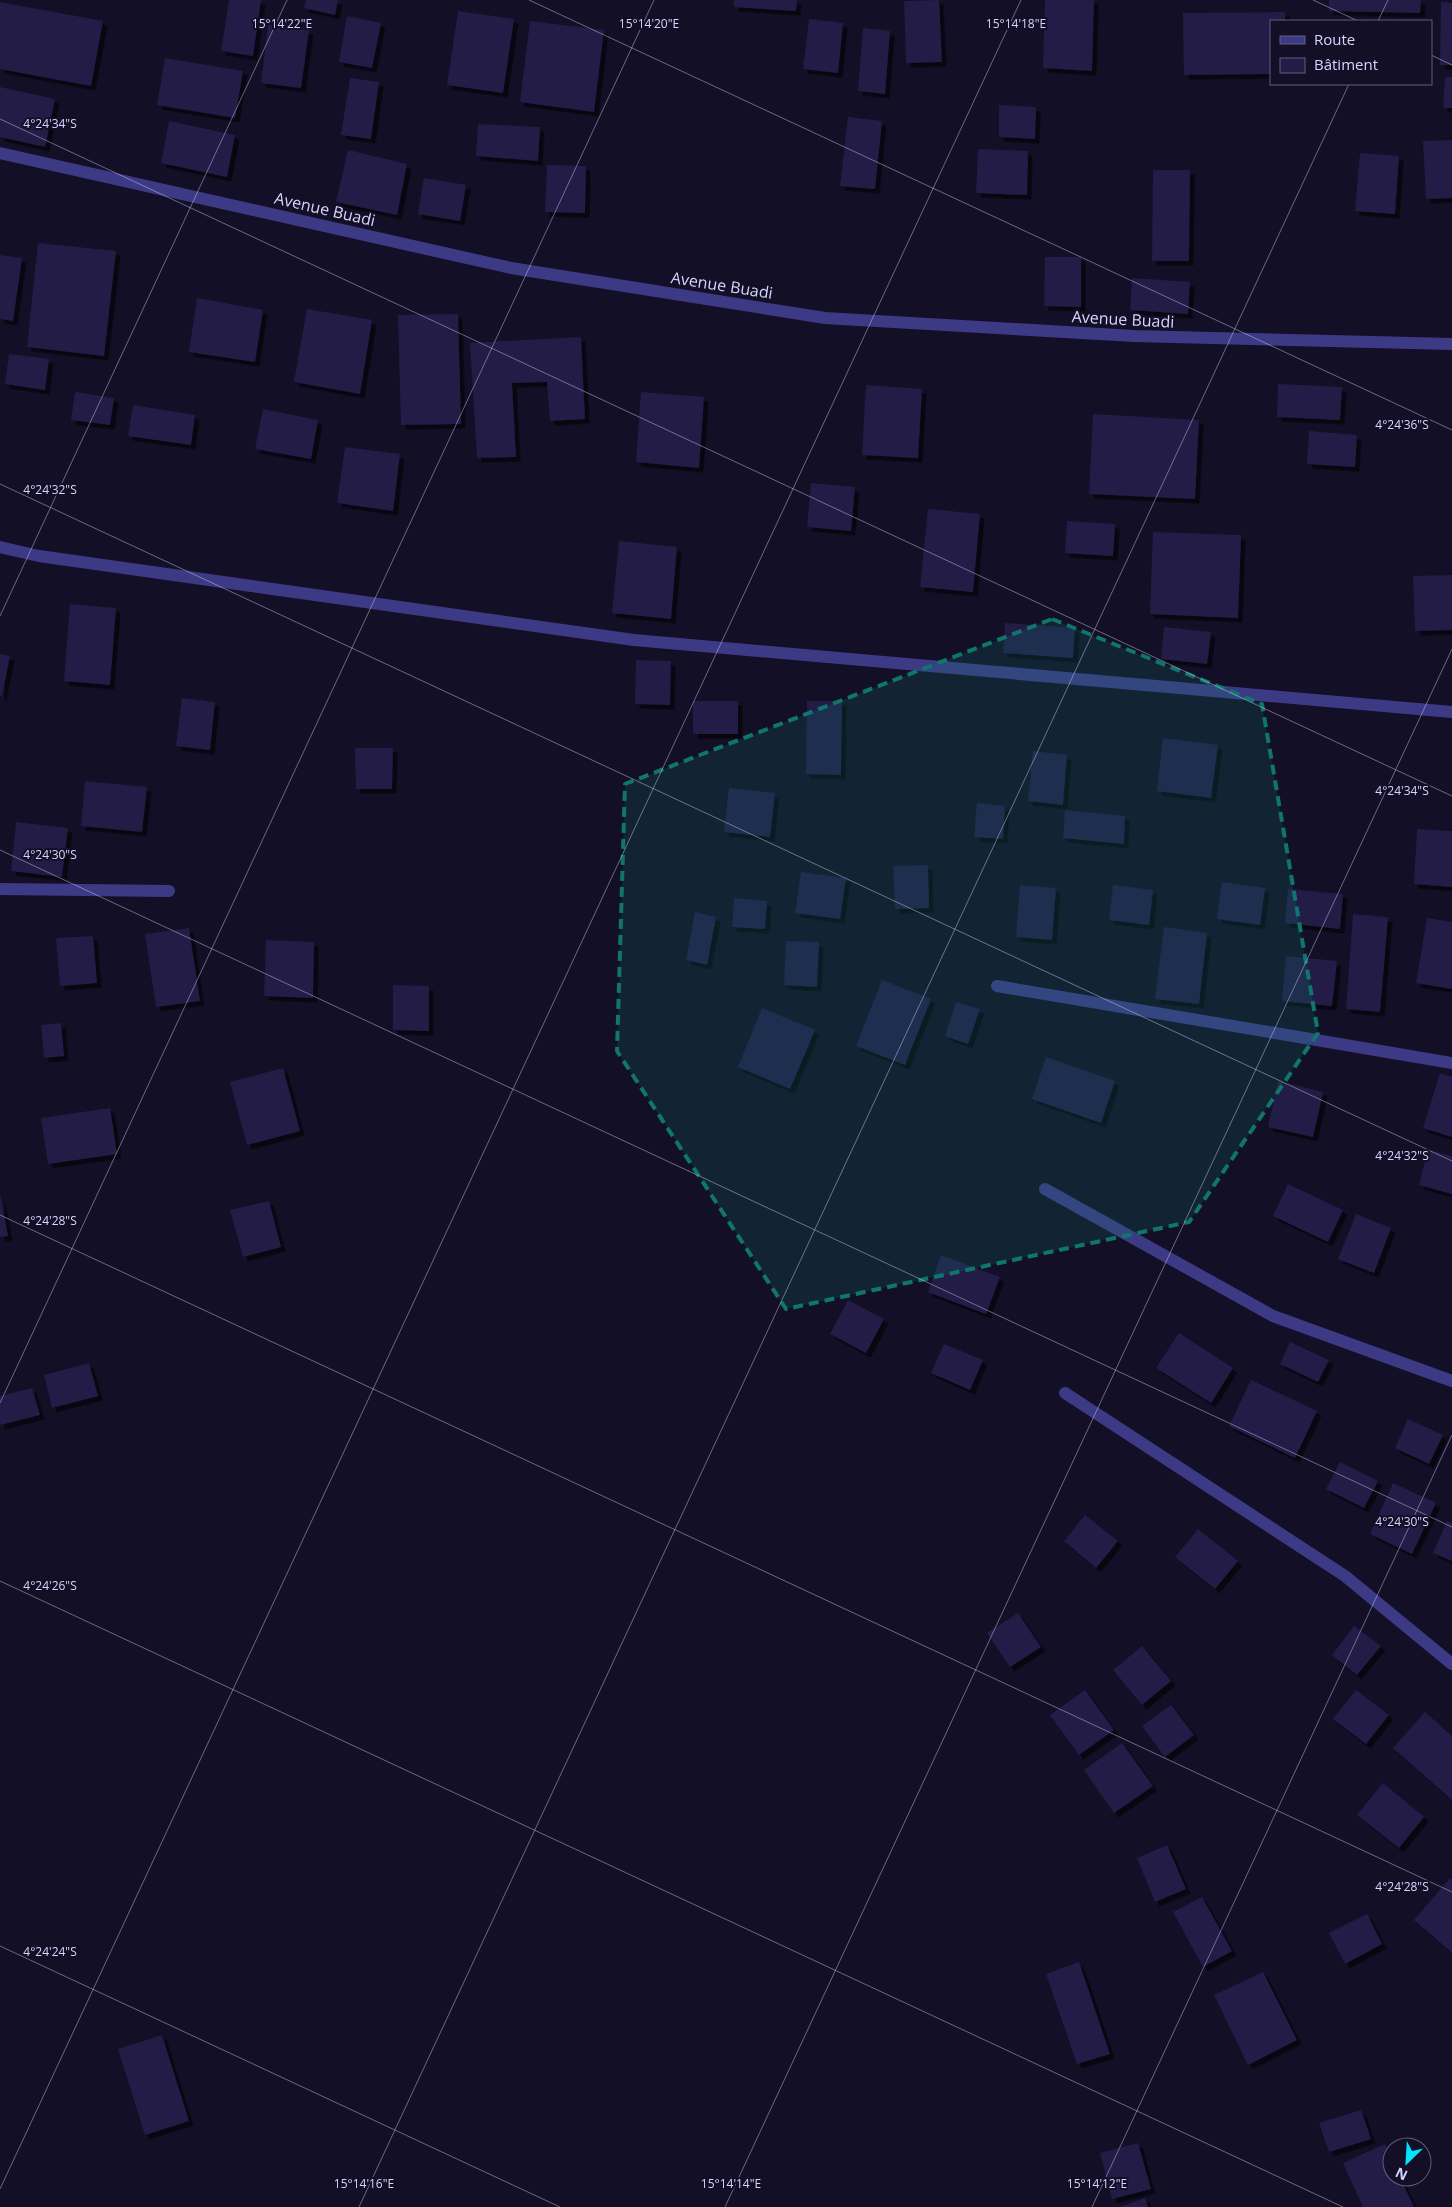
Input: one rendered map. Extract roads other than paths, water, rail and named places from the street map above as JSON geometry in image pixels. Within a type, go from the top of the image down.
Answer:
[{"type":"street","name":"Avenue Buadi","points":[[0,153],[511,268],[825,318],[1134,336],[1452,344]]},
{"type":"street","points":[[0,547],[39,556],[634,640],[1452,712]]},
{"type":"street","points":[[0,889],[168,891]]},
{"type":"street","points":[[997,986],[1452,1063]]},
{"type":"street","points":[[1045,1189],[1273,1316],[1452,1381]]},
{"type":"street","points":[[1065,1393],[1345,1576],[1452,1664]]}]
